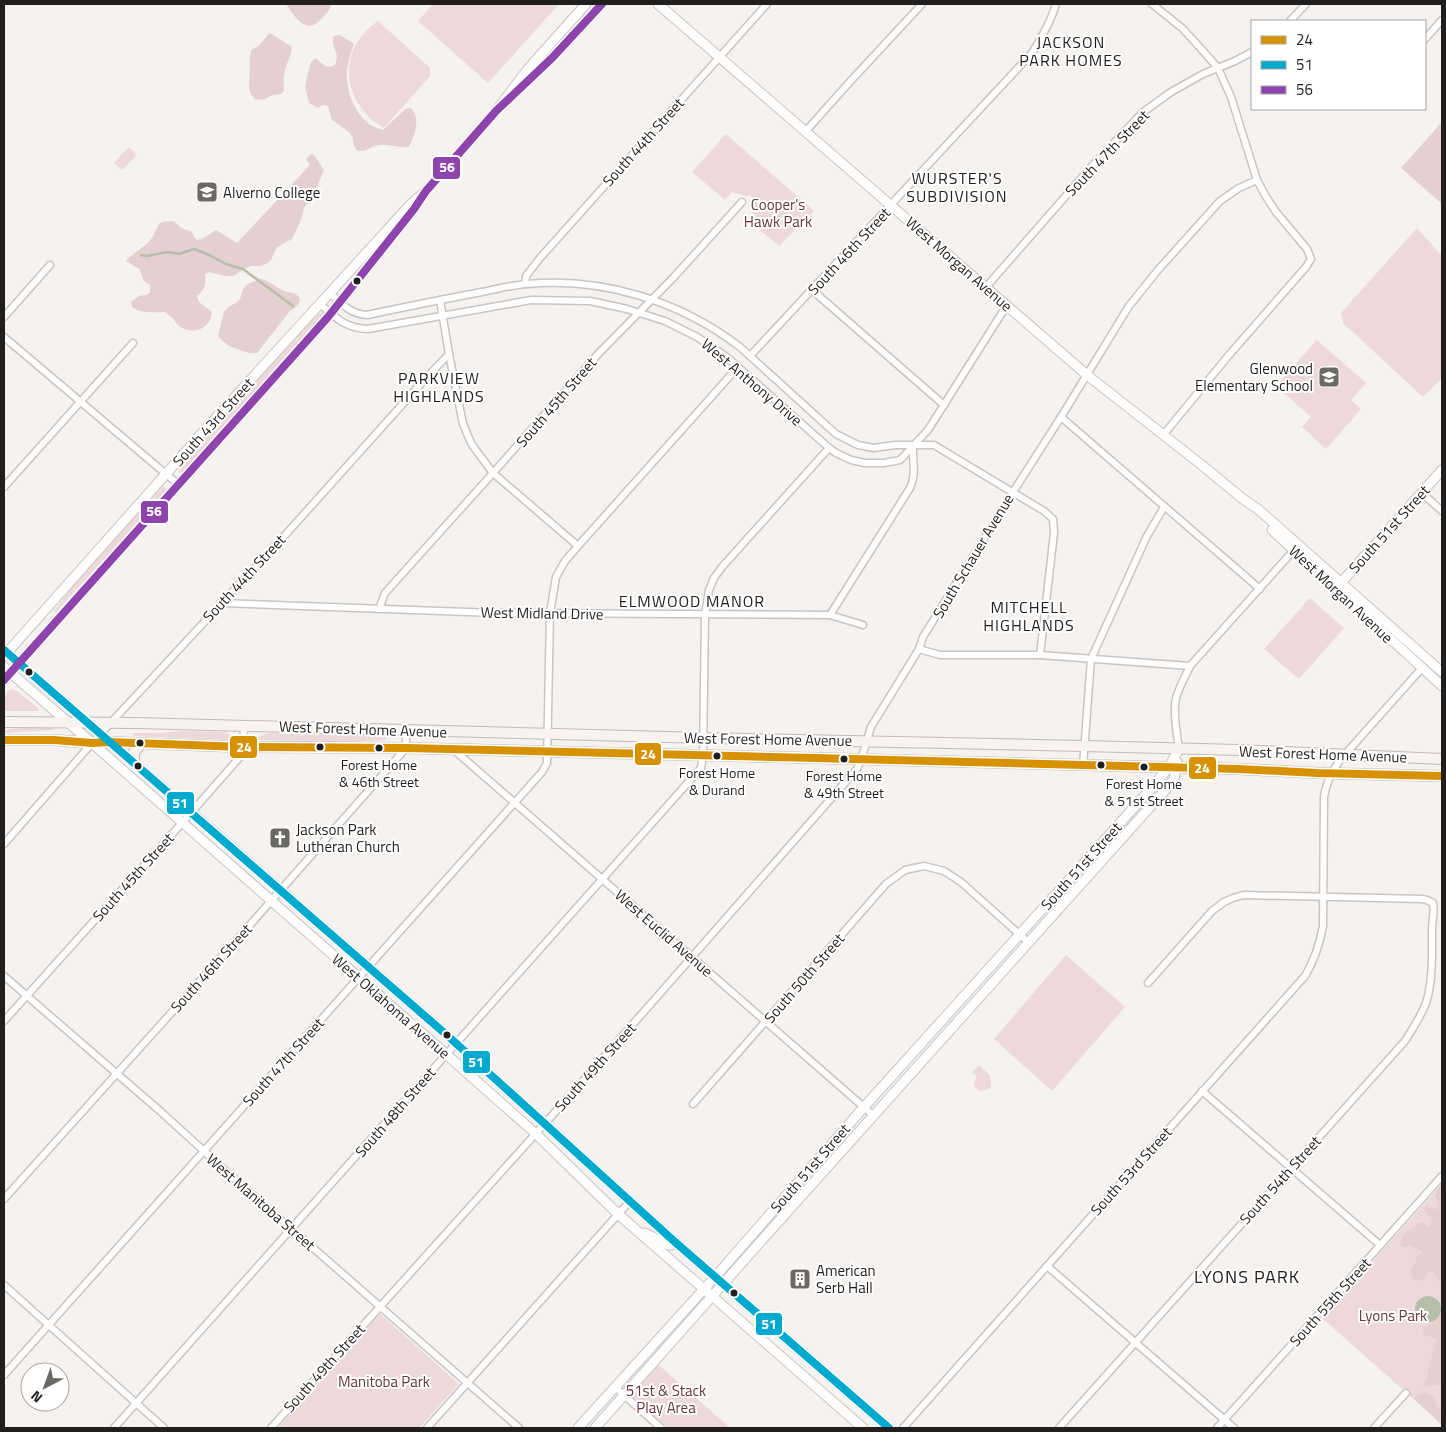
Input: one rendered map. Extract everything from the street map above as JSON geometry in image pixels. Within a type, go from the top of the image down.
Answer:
[{"type":"main road","name":"South 43rd Street","points":[[6,673],[18,663],[331,314],[414,209],[426,191],[496,111],[528,69],[586,4]]},
{"type":"main road","name":"South 43rd Street","points":[[496,111],[552,58],[602,4]]},
{"type":"main road","name":"West Morgan Avenue","points":[[658,4],[1087,375],[1258,510],[1442,686]]},
{"type":"main road","name":"South 43rd Street","points":[[5,653],[410,205],[426,191]]},
{"type":"main road","name":"South 51st Street","points":[[1338,586],[1442,470]]},
{"type":"main road","name":"West Morgan Avenue","points":[[1243,499],[1255,514],[1294,550],[1442,672]]},
{"type":"main road","name":"West Oklahoma Avenue","points":[[5,653],[191,811],[456,1043],[675,1242],[888,1428]]},
{"type":"main road","points":[[1422,668],[1426,659]]},
{"type":"main road","name":"West Oklahoma Avenue","points":[[6,673],[92,743],[359,977],[535,1133],[618,1214],[863,1428]]},
{"type":"main road","name":"West Forest Home Avenue","points":[[4,722],[406,730],[547,743],[704,747],[866,742],[1084,746],[1442,759]]},
{"type":"main road","name":"West Forest Home Avenue","points":[[4,740],[243,747],[454,750],[547,743],[704,747],[861,760],[1442,776]]},
{"type":"main road","points":[[134,763],[134,752],[142,743]]},
{"type":"main road","name":"South 51st Street","points":[[595,1428],[1168,786],[1174,779],[1173,768],[1179,749]]},
{"type":"main road","name":"South 51st Street","points":[[578,1428],[715,1277],[864,1107],[1173,768]]},
{"type":"main road","points":[[632,1226],[668,1245],[672,1245],[675,1242]]},
{"type":"street","name":"South 44th Street","points":[[525,284],[526,276],[540,258],[767,4]]},
{"type":"street","points":[[806,131],[922,4]]},
{"type":"street","name":"South 46th Street","points":[[750,356],[1032,52],[1047,28],[1056,4]]},
{"type":"street","points":[[1152,4],[1182,28],[1218,68],[1230,97],[1257,180],[1269,201],[1307,249],[1311,259],[1228,355],[1164,434]]},
{"type":"street","points":[[1291,20],[1306,4]]},
{"type":"street","points":[[1426,38],[1442,20]]},
{"type":"street","name":"South 47th Street","points":[[986,287],[1092,166],[1142,113],[1171,92],[1203,74],[1251,52]]},
{"type":"street","points":[[1087,375],[1129,306],[1158,270],[1220,201],[1239,188],[1257,180]]},
{"type":"street","name":"South 45th Street","points":[[379,609],[385,593],[598,353],[673,278],[742,202]]},
{"type":"street","points":[[4,316],[50,265]]},
{"type":"street","name":"West Anthony Drive","points":[[330,293],[357,314],[367,315],[525,284],[554,283],[598,286],[624,291],[675,308],[730,339],[836,434],[847,440],[874,448],[895,445],[934,444],[1053,518],[1054,533],[1040,655]]},
{"type":"street","points":[[812,290],[944,404]]},
{"type":"street","name":"West Anthony Drive","points":[[320,304],[342,323],[368,329],[540,299],[590,301],[639,312],[665,321],[697,337],[728,358],[829,448],[851,460],[865,463],[884,463],[900,460],[913,445]]},
{"type":"street","points":[[440,300],[463,424],[471,443],[493,473],[578,546]]},
{"type":"street","points":[[830,615],[910,488],[914,476],[912,461],[913,445],[928,430],[1007,305]]},
{"type":"street","points":[[4,337],[178,485]]},
{"type":"street","points":[[4,487],[133,343]]},
{"type":"street","name":"South 44th Street","points":[[4,844],[100,734],[287,533],[449,354]]},
{"type":"street","points":[[550,613],[556,577],[565,561],[738,367]]},
{"type":"street","name":"South Schauer Avenue","points":[[866,742],[870,727],[919,649],[923,638],[1087,375]]},
{"type":"street","points":[[1061,417],[1260,589]]},
{"type":"street","points":[[704,747],[705,615],[709,590],[718,572],[829,448]]},
{"type":"street","points":[[1422,493],[1442,511]]},
{"type":"street","points":[[1083,766],[1091,659],[1147,536],[1164,507]]},
{"type":"street","points":[[1179,749],[1175,703],[1190,666],[1294,550]]},
{"type":"street","name":"West Midland Drive","points":[[220,603],[550,613],[830,615],[863,625]]},
{"type":"street","name":"South 47th Street","points":[[4,1375],[542,772],[546,763],[550,613]]},
{"type":"street","points":[[919,649],[940,655],[1040,655],[1190,666]]},
{"type":"street","points":[[1331,773],[1422,668]]},
{"type":"street","name":"South 45th Street","points":[[4,1021],[239,758],[243,747],[244,726]]},
{"type":"street","points":[[406,730],[406,748]]},
{"type":"street","name":"South 49th Street","points":[[271,1428],[544,1124],[857,769],[866,742]]},
{"type":"street","name":"South 48th Street","points":[[114,1428],[701,768],[704,747]]},
{"type":"street","name":"South 46th Street","points":[[4,1199],[406,748]]},
{"type":"street","name":"West Euclid Avenue","points":[[454,750],[874,1115]]},
{"type":"street","name":"South 53rd Street","points":[[903,1428],[1305,976],[1314,961],[1323,926],[1324,798],[1331,773]]},
{"type":"street","name":"South 50th Street","points":[[693,1104],[886,884],[905,870],[924,866],[944,871],[961,882],[1020,935]]},
{"type":"street","points":[[1148,982],[1212,911],[1224,902],[1243,895],[1322,898]]},
{"type":"street","name":"South 54th Street","points":[[1058,1428],[1405,1041],[1417,1022],[1427,1000],[1431,974],[1433,903],[1422,899],[1322,898]]},
{"type":"street","points":[[1020,935],[1028,942]]},
{"type":"street","name":"West Manitoba Street","points":[[4,976],[519,1428]]},
{"type":"street","points":[[1202,1091],[1380,1245]]},
{"type":"street","name":"South 55th Street","points":[[1216,1428],[1442,1176]]},
{"type":"street","points":[[427,1428],[630,1201]]},
{"type":"street","points":[[1046,1266],[1234,1428]]},
{"type":"street","points":[[4,1285],[164,1428]]},
{"type":"street","points":[[615,1387],[661,1428]]},
{"type":"street","points":[[1374,1428],[1406,1393]]},
{"type":"green space","points":[[433,4],[559,4],[488,83],[418,21]]},
{"type":"green space","points":[[378,21],[430,68],[430,76],[384,128],[359,105],[352,91],[349,76],[350,61],[355,46],[364,33]]},
{"type":"green space","name":"Cooper's Hawk Park","points":[[726,134],[814,211],[779,246],[761,231],[749,217],[754,211],[749,200],[752,199],[751,195],[746,196],[732,192],[725,200],[692,172]]},
{"type":"green space","points":[[129,147],[137,155],[122,170],[114,163]]},
{"type":"green space","points":[[1417,228],[1442,256],[1442,375],[1439,381],[1423,397],[1343,323],[1341,313]]},
{"type":"green space","points":[[323,312],[324,314],[186,469],[180,473],[178,472],[180,467],[311,320]]},
{"type":"green space","points":[[1317,340],[1366,383],[1351,400],[1361,409],[1326,449],[1302,427],[1311,417],[1276,386]]},
{"type":"green space","points":[[163,486],[167,490],[55,613],[54,611],[73,586]]},
{"type":"green space","points":[[1310,598],[1344,628],[1299,679],[1264,649]]},
{"type":"green space","points":[[11,689],[17,691],[38,708],[39,711],[4,711],[4,695]]},
{"type":"green space","points":[[30,727],[52,728],[53,730],[4,733],[4,730]]},
{"type":"green space","points":[[225,732],[231,735],[230,740],[133,736],[133,733]]},
{"type":"green space","points":[[267,733],[367,735],[386,737],[386,740],[330,743],[257,740],[257,738]]},
{"type":"green space","points":[[1066,955],[1125,1007],[1052,1091],[994,1039]]},
{"type":"green space","points":[[979,1065],[990,1076],[991,1086],[989,1089],[979,1091],[974,1086],[977,1077],[972,1072]]},
{"type":"green space","name":"Lyons Park","points":[[1442,1184],[1442,1424],[1322,1318]]},
{"type":"green space","name":"Manitoba Park","points":[[380,1314],[459,1384],[419,1428],[278,1428]]},
{"type":"green space","name":"51st & Stack Play Area","points":[[658,1365],[730,1428],[668,1428],[631,1395]]},
{"type":"shaded area","points":[[286,4],[331,4],[328,11],[318,22],[308,26],[299,21]]},
{"type":"shaded area","points":[[270,33],[292,47],[285,71],[284,91],[281,94],[262,100],[255,99],[249,89],[250,56],[252,49],[260,44]]},
{"type":"shaded area","points":[[340,35],[354,44],[348,63],[347,84],[357,111],[374,127],[383,130],[405,109],[411,108],[416,117],[416,122],[415,132],[409,147],[379,145],[363,151],[356,150],[353,138],[349,132],[332,120],[328,106],[323,105],[318,108],[309,103],[305,86],[311,62],[315,58],[326,66],[335,65],[337,56],[333,40],[334,36]]},
{"type":"shaded area","points":[[1442,122],[1442,204],[1401,168]]},
{"type":"shaded area","points":[[311,154],[314,155],[324,170],[318,184],[317,193],[304,208],[301,220],[292,239],[277,247],[271,260],[266,264],[250,266],[233,276],[209,272],[205,275],[204,287],[197,296],[199,302],[212,312],[211,318],[205,327],[195,330],[184,329],[178,326],[165,312],[144,312],[132,307],[131,302],[139,296],[150,292],[150,285],[144,281],[139,269],[126,261],[150,240],[160,223],[174,221],[181,228],[192,232],[197,240],[216,230],[237,243],[310,165],[306,159]]},
{"type":"shaded area","points":[[260,279],[296,295],[300,300],[257,353],[250,353],[230,346],[218,336],[224,312],[240,299],[243,289],[248,284]]},
{"type":"shaded area","points":[[1442,1184],[1442,1281],[1439,1281],[1432,1272],[1427,1273],[1422,1281],[1413,1279],[1412,1268],[1417,1256],[1422,1253],[1410,1246],[1402,1247],[1400,1244],[1404,1234],[1418,1223],[1424,1222],[1428,1228],[1431,1225],[1432,1218],[1425,1212],[1424,1207],[1428,1206],[1438,1210],[1435,1195]]},
{"type":"shaded area","points":[[1428,1296],[1437,1300],[1441,1309],[1437,1318],[1428,1322],[1419,1318],[1415,1309],[1419,1300]]},
{"type":"shaded area","points":[[1442,1313],[1442,1384],[1423,1388],[1437,1339],[1424,1335],[1423,1329]]},
{"type":"shaded area","points":[[1427,1393],[1434,1397],[1438,1409],[1442,1405],[1442,1425],[1414,1399],[1419,1394]]},
{"type":"waterway","points":[[141,255],[147,256],[167,252],[179,254],[194,249],[226,264],[243,269],[293,306]]},
{"type":"transit line","name":"56","points":[[4,680],[328,317],[414,209],[426,191],[496,111],[552,58],[602,4]]},
{"type":"transit line","name":"51","points":[[4,650],[449,1037],[675,1242],[889,1428]]},
{"type":"transit line","name":"24","points":[[4,740],[243,747],[406,748],[814,758],[1442,776]]},
{"type":"place","name":"Alverno College","points":[[207,192]]},
{"type":"place","name":"Glenwood Elementary School","points":[[1329,377]]},
{"type":"place","name":"Forest Home & 46th Street","points":[[379,748]]},
{"type":"place","name":"Forest Home & Durand","points":[[717,756]]},
{"type":"place","name":"Forest Home & 49th Street","points":[[844,759]]},
{"type":"place","name":"Forest Home & 51st Street","points":[[1144,767]]},
{"type":"place","name":"Jackson Park Lutheran Church","points":[[280,838]]},
{"type":"place","name":"American Serb Hall","points":[[800,1279]]},
{"type":"district","name":"JACKSON PARK HOMES","points":[[1071,51]]},
{"type":"district","name":"WURSTER'S SUBDIVISION","points":[[957,187]]},
{"type":"district","name":"PARKVIEW HIGHLANDS","points":[[439,387]]},
{"type":"district","name":"ELMWOOD MANOR","points":[[692,601]]},
{"type":"district","name":"MITCHELL HIGHLANDS","points":[[1029,616]]},
{"type":"district","name":"LYONS PARK","points":[[1247,1276]]}]
